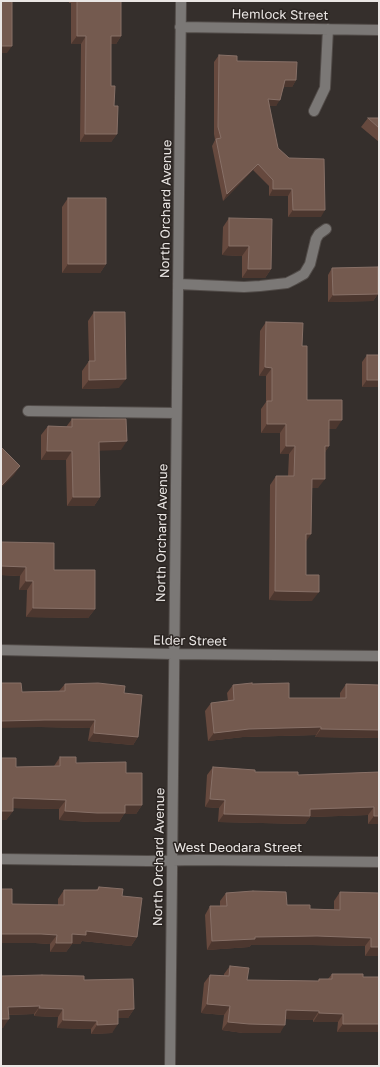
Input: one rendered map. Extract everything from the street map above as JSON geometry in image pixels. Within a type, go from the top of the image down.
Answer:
[{"type":"street","name":"North Orchard Avenue","points":[[170,1066],[181,1]]},
{"type":"street","name":"Hemlock Street","points":[[180,27],[379,30]]},
{"type":"street","points":[[314,111],[326,88],[328,29]]},
{"type":"street","points":[[178,284],[260,286],[291,281],[304,274],[310,264],[316,239],[319,234],[326,229]]},
{"type":"street","points":[[28,411],[176,413]]},
{"type":"street","name":"Elder Street","points":[[1,650],[174,654],[379,656]]},
{"type":"street","name":"West Deodara Street","points":[[1,860],[379,862]]},
{"type":"building","points":[[1,1],[12,1],[12,46],[1,46]]},
{"type":"building","points":[[77,1],[121,1],[121,36],[111,36],[111,86],[115,86],[114,106],[118,106],[117,134],[85,134],[86,36],[77,36]]},
{"type":"building","points":[[219,55],[237,56],[237,61],[297,62],[296,80],[285,80],[280,100],[268,99],[278,148],[289,158],[324,159],[325,210],[293,210],[292,189],[273,189],[273,180],[258,164],[227,194],[216,139],[221,138],[218,127]]},
{"type":"building","points":[[368,118],[379,118],[379,128]]},
{"type":"building","points":[[68,198],[106,198],[106,264],[68,264]]},
{"type":"building","points":[[229,218],[272,219],[271,269],[248,269],[249,246],[229,246]]},
{"type":"building","points":[[378,267],[378,294],[333,295],[332,268]]},
{"type":"building","points":[[94,312],[125,312],[126,379],[89,380],[89,361],[95,361]]},
{"type":"building","points":[[266,322],[303,323],[302,346],[307,346],[307,400],[342,400],[342,420],[329,420],[329,446],[325,446],[325,479],[312,479],[311,534],[306,534],[306,575],[319,575],[319,592],[275,591],[276,476],[294,476],[295,446],[286,446],[286,424],[267,424],[267,401],[272,401],[272,368],[265,367]]},
{"type":"building","points":[[367,355],[379,355],[379,380],[367,380]]},
{"type":"building","points":[[72,419],[126,419],[127,441],[99,442],[100,497],[73,497],[72,451],[47,451],[48,426],[72,427]]},
{"type":"building","points":[[1,447],[20,466],[1,486]]},
{"type":"building","points":[[1,542],[54,543],[54,570],[95,570],[95,609],[33,608],[33,581],[26,581],[26,567],[1,566]]},
{"type":"building","points":[[1,683],[21,683],[22,692],[65,691],[65,684],[98,683],[125,686],[124,693],[142,695],[138,737],[94,733],[95,720],[1,721]]},
{"type":"building","points":[[252,683],[289,683],[289,698],[346,698],[346,684],[379,685],[379,730],[321,729],[321,727],[249,729],[214,733],[211,703],[234,700],[233,685]]},
{"type":"building","points":[[60,757],[76,757],[76,763],[126,762],[126,773],[142,773],[142,805],[125,805],[125,813],[97,813],[65,811],[66,800],[13,798],[13,811],[1,811],[1,758],[16,758],[16,767],[60,766]]},
{"type":"building","points":[[213,767],[255,770],[255,772],[298,772],[298,775],[379,772],[379,816],[374,816],[374,807],[310,809],[310,816],[224,814],[225,800],[210,799]]},
{"type":"building","points":[[99,887],[123,889],[122,896],[142,898],[137,937],[86,931],[86,935],[72,934],[72,943],[56,943],[57,935],[1,934],[1,889],[12,889],[12,904],[64,905],[64,890],[98,890]]},
{"type":"building","points":[[253,891],[286,892],[287,905],[310,905],[310,909],[340,910],[340,892],[379,893],[379,947],[371,947],[371,938],[317,936],[255,937],[255,939],[212,941],[210,906],[227,906],[226,893]]},
{"type":"building","points":[[230,966],[249,968],[247,980],[319,981],[319,979],[332,979],[332,974],[363,974],[363,977],[379,977],[379,1024],[343,1024],[343,1014],[319,1013],[319,1011],[286,1010],[285,1025],[228,1022],[230,1006],[207,1004],[210,975],[229,976]]},
{"type":"building","points":[[1,976],[84,976],[84,980],[133,979],[134,1009],[118,1010],[118,1024],[97,1025],[97,1021],[63,1020],[63,1009],[39,1008],[40,1006],[8,1007],[9,1019],[1,1019]]}]
